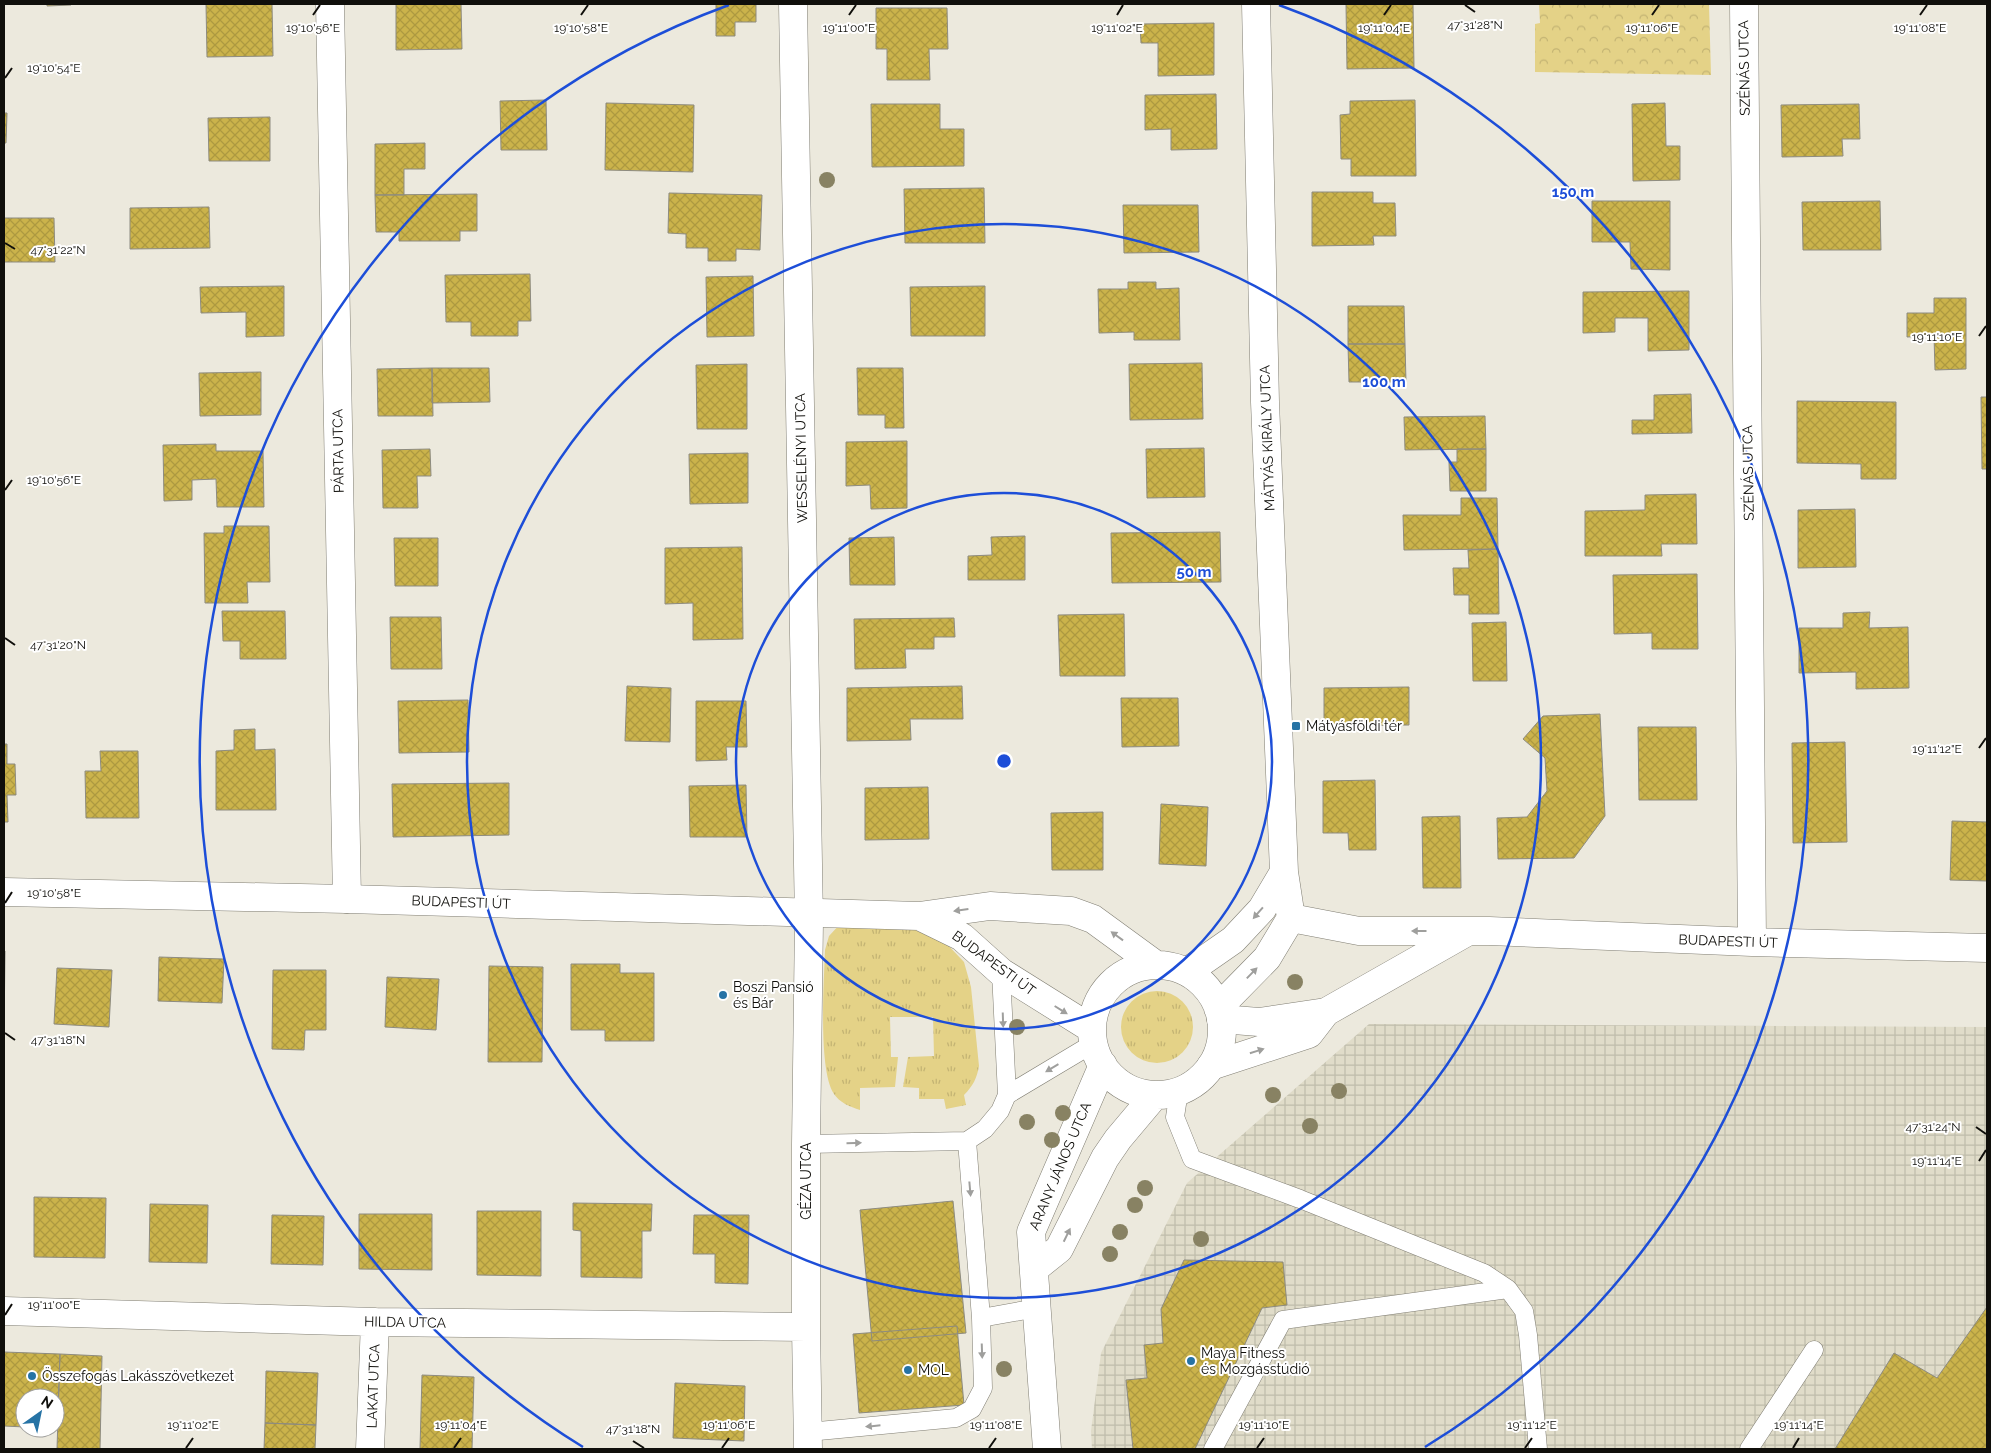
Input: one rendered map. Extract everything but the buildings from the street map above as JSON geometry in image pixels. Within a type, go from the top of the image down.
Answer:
[{"type":"street","name":"PÁRTA UTCA","points":[[330,4],[347,899]]},
{"type":"street","name":"WESSELÉNYI UTCA","points":[[793,4],[808,912]]},
{"type":"street","name":"MÁTYÁS KIRÁLY UTCA","points":[[1256,4],[1265,402],[1284,872],[1290,918]]},
{"type":"street","name":"SZÉNÁS UTCA","points":[[1744,4],[1752,942]]},
{"type":"street","points":[[1186,972],[1233,940],[1262,909],[1284,872]]},
{"type":"street","name":"BUDAPESTI ÚT","points":[[4,892],[347,899],[919,916],[990,906],[1071,911],[1093,919],[1156,965]]},
{"type":"street","name":"GÉZA UTCA","points":[[808,912],[806,1144],[808,1441]]},
{"type":"street","name":"BUDAPESTI ÚT","points":[[919,916],[962,937],[1001,972],[1096,1046]]},
{"type":"street","name":"BUDAPESTI ÚT","points":[[1290,918],[1359,931],[1468,931],[1752,942],[1987,948]]},
{"type":"street","points":[[1220,1013],[1266,958],[1290,918]]},
{"type":"street","points":[[1211,1066],[1308,1034],[1326,1012],[1468,931]]},
{"type":"street","points":[[1034,1270],[1059,1250],[1105,1158],[1118,1139],[1167,1093],[1197,1081],[1211,1066],[1219,1051],[1222,1035],[1220,1013],[1206,987],[1186,972],[1172,967],[1156,965],[1136,968],[1119,977],[1105,990],[1096,1008],[1096,1046],[1125,1087],[1167,1093]]},
{"type":"street","points":[[1220,1013],[1259,1022],[1326,1012]]},
{"type":"street","name":"ARANY JÁNOS UTCA","points":[[1047,1449],[1031,1232],[1096,1046]]},
{"type":"street","name":"HILDA UTCA","points":[[4,1311],[375,1322],[806,1327]]},
{"type":"street","name":"LAKAT UTCA","points":[[370,1449],[375,1322]]},
{"type":"lane","points":[[806,1144],[966,1141],[985,1129],[1000,1111],[1007,1095],[1001,972]]},
{"type":"lane","points":[[1007,1095],[1096,1046]]},
{"type":"lane","points":[[1167,1093],[1192,1159],[1291,1195],[1484,1273],[1508,1289],[1524,1311],[1538,1449]]},
{"type":"lane","points":[[808,1441],[956,1418],[972,1408],[983,1388],[981,1318],[966,1141]]},
{"type":"lane","points":[[1213,1449],[1283,1320],[1508,1289]]},
{"type":"lane","points":[[981,1318],[1037,1308]]},
{"type":"lane","points":[[1749,1449],[1814,1350]]},
{"type":"shaded area","points":[[1369,1024],[1987,1027],[1987,1449],[1092,1449],[1091,1431],[1101,1353],[1187,1183]]},
{"type":"green space","points":[[1539,4],[1709,4],[1711,75],[1535,72],[1535,24],[1540,23]]},
{"type":"green space","points":[[841,923],[926,929],[945,942],[964,962],[971,987],[979,1066],[974,1082],[964,1095],[966,1105],[946,1109],[944,1099],[919,1099],[919,1088],[903,1087],[908,1057],[934,1056],[933,1017],[890,1017],[891,1057],[898,1057],[895,1087],[860,1088],[860,1110],[845,1104],[834,1094],[829,1082],[824,1047],[825,950],[829,936]]},
{"type":"green space","points":[[1157,991],[1177,997],[1187,1007],[1193,1027],[1187,1047],[1177,1057],[1157,1063],[1137,1057],[1127,1047],[1121,1027],[1127,1007],[1137,997]]},
{"type":"place","name":"Mátyásföldi tér","points":[[1296,726]]},
{"type":"place","name":"Boszi Pansió és Bár","points":[[723,995]]},
{"type":"place","name":"Maya Fitness és Mozgásstúdió","points":[[1191,1361]]},
{"type":"place","name":"MOL","points":[[908,1370]]},
{"type":"place","name":"Összefogás Lakásszövetkezet","points":[[32,1376]]}]
